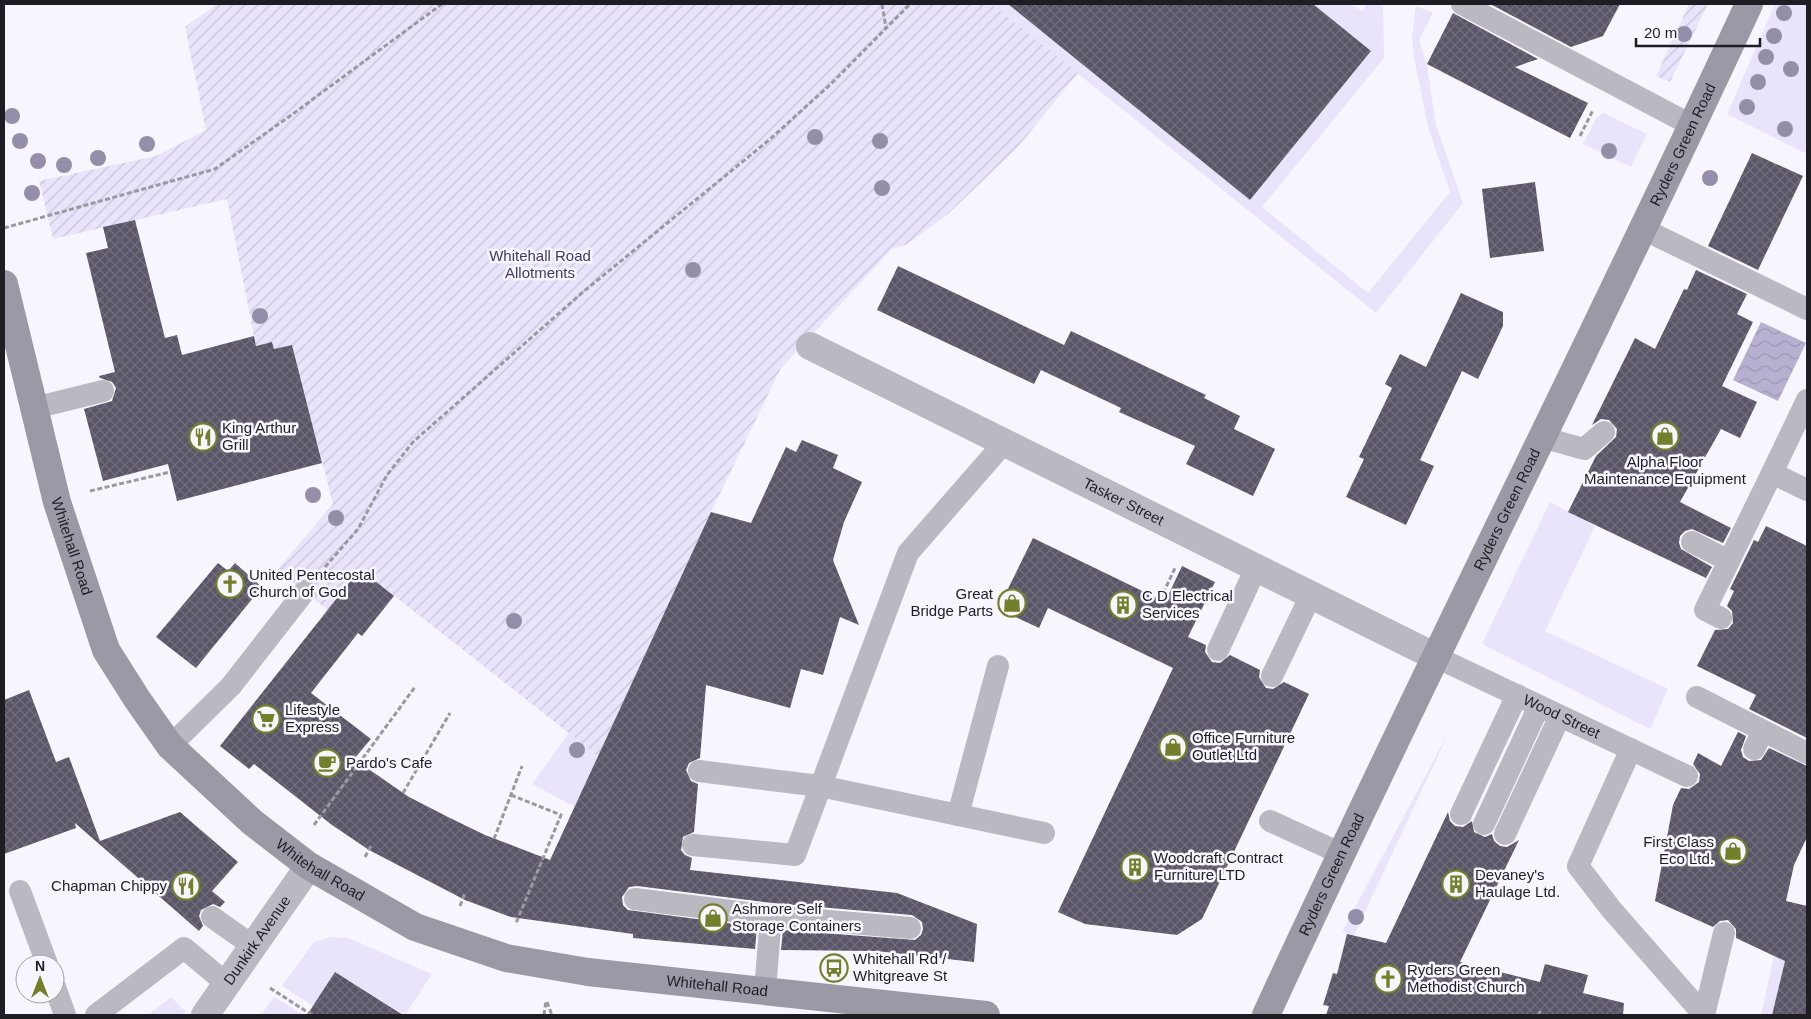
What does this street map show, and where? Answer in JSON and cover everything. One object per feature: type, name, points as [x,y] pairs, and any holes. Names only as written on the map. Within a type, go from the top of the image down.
[{"type":"main road","name":"Ryders Green Road","points":[[1266,1015],[1540,437],[1693,126],[1749,4]]},
{"type":"main road","name":"Whitehall Road","points":[[4,284],[57,502],[83,586],[106,650],[137,700],[170,746],[252,822],[309,866],[415,927],[506,958],[588,972],[765,990],[909,1010],[986,1015]]},
{"type":"street","name":"Tasker Street","points":[[810,346],[1436,657]]},
{"type":"street","name":"Dunkirk Avenue","points":[[205,1015],[309,866]]},
{"type":"lane","points":[[1462,4],[1693,126]]},
{"type":"lane","points":[[1643,229],[1807,308]]},
{"type":"lane","points":[[34,408],[103,391]]},
{"type":"lane","points":[[1721,618],[1705,610],[1807,400]]},
{"type":"lane","points":[[1540,437],[1584,449],[1604,432]]},
{"type":"lane","points":[[693,845],[795,855],[908,553],[1004,443]]},
{"type":"lane","points":[[1772,473],[1807,490]]},
{"type":"lane","points":[[1692,542],[1729,561]]},
{"type":"lane","points":[[1218,650],[1256,568]]},
{"type":"lane","points":[[170,746],[231,686],[305,590]]},
{"type":"lane","points":[[1272,676],[1311,595]]},
{"type":"lane","name":"Wood Street","points":[[1436,657],[1687,776]]},
{"type":"lane","points":[[958,815],[998,666]]},
{"type":"lane","points":[[1462,814],[1516,695]]},
{"type":"lane","points":[[1696,697],[1758,740],[1807,753]]},
{"type":"lane","points":[[1484,824],[1539,706]]},
{"type":"lane","points":[[1505,834],[1560,716]]},
{"type":"lane","points":[[1631,749],[1578,866],[1611,909],[1704,1015]]},
{"type":"lane","points":[[699,771],[820,786],[1044,832]]},
{"type":"lane","points":[[1270,821],[1342,854]]},
{"type":"lane","points":[[20,891],[43,954]]},
{"type":"lane","points":[[635,899],[770,916],[910,928]]},
{"type":"lane","points":[[765,990],[770,916]]},
{"type":"lane","points":[[212,917],[253,946]]},
{"type":"lane","points":[[1704,1015],[1724,932]]},
{"type":"lane","points":[[96,1015],[184,948],[227,984]]},
{"type":"path","points":[[4,228],[214,169],[290,116],[442,4]]},
{"type":"path","points":[[882,4],[886,29]]},
{"type":"path","points":[[305,590],[358,529],[386,475],[413,442],[583,292],[769,140],[832,83],[910,4]]},
{"type":"path","points":[[82,493],[170,472]]},
{"type":"path","points":[[1160,600],[1179,558]]},
{"type":"path","points":[[309,831],[415,687]]},
{"type":"path","points":[[403,793],[450,713]]},
{"type":"path","points":[[494,839],[522,766]]},
{"type":"path","points":[[511,795],[562,815],[514,928]]},
{"type":"path","points":[[458,911],[465,892]]},
{"type":"path","points":[[270,988],[312,1015]]},
{"type":"path","points":[[544,1015],[546,999],[552,1015]]},
{"type":"green space","name":"Whitehall Road Allotments","points":[[217,4],[991,4],[1078,73],[1018,147],[947,215],[906,245],[892,249],[781,368],[711,512],[598,756],[360,569],[328,610],[277,570],[333,504],[292,345],[274,349],[272,342],[256,346],[227,199],[53,239],[39,181],[156,156],[206,130],[185,27]]},
{"type":"green space","points":[[991,4],[1008,4],[1250,200],[1371,52],[1313,4],[1350,4],[1362,11],[1367,4],[1383,4],[1384,58],[1262,207],[1368,293],[1450,192],[1428,127],[1414,57],[1412,36],[1416,6],[1433,13],[1419,40],[1427,65],[1436,125],[1463,203],[1376,313]]},
{"type":"green space","points":[[1689,4],[1708,4],[1670,82],[1656,76]]},
{"type":"green space","points":[[1775,4],[1807,4],[1807,154],[1727,114]]},
{"type":"green space","points":[[1604,113],[1647,134],[1631,167],[1583,144],[1597,117]]},
{"type":"green space","points":[[1550,502],[1595,526],[1545,631],[1668,689],[1650,729],[1482,644]]},
{"type":"green space","points":[[1451,728],[1354,935],[1342,932]]},
{"type":"green space","points":[[569,733],[598,756],[575,807],[532,784]]},
{"type":"green space","points":[[1786,901],[1798,904],[1772,1015],[1761,1015]]},
{"type":"green space","points":[[331,937],[348,938],[432,974],[405,1015],[335,972],[313,1006],[282,986],[314,942]]},
{"type":"green space","points":[[171,997],[186,1012],[181,1015],[148,1015]]},
{"type":"green space","points":[[274,997],[304,1015],[261,1015]]},
{"type":"water","points":[[1761,322],[1806,343],[1778,401],[1733,380]]},
{"type":"building","points":[[1008,4],[1313,4],[1371,51],[1250,200]]},
{"type":"building","points":[[1490,4],[1620,4],[1603,36],[1571,47]]},
{"type":"building","points":[[1453,13],[1538,59],[1515,67],[1588,103],[1570,138],[1427,64]]},
{"type":"building","points":[[1752,153],[1803,176],[1758,270],[1708,246]]},
{"type":"building","points":[[1535,182],[1544,251],[1490,258],[1482,189]]},
{"type":"building","name":"King Arthur Grill","points":[[135,220],[165,338],[177,335],[182,355],[254,336],[256,346],[272,342],[274,349],[292,345],[322,463],[177,501],[168,464],[103,481],[84,409],[112,401],[116,388],[112,382],[99,376],[115,372],[86,253],[108,248],[103,227]]},
{"type":"building","points":[[898,266],[1064,345],[1071,331],[1206,395],[1204,398],[1240,416],[1234,429],[1275,449],[1253,496],[1186,464],[1195,446],[1119,412],[1121,408],[1041,370],[1034,384],[877,310]]},
{"type":"building","points":[[1696,270],[1747,294],[1737,314],[1753,322],[1722,386],[1757,402],[1740,438],[1721,429],[1680,502],[1731,528],[1723,543],[1692,529],[1685,531],[1680,536],[1679,543],[1681,549],[1712,567],[1706,578],[1568,512],[1596,456],[1616,437],[1617,429],[1609,420],[1601,419],[1592,425],[1635,338],[1655,349],[1684,289],[1687,290]]},
{"type":"building","points":[[1461,293],[1503,312],[1503,326],[1478,379],[1462,371],[1420,460],[1434,466],[1406,525],[1346,497],[1364,459],[1359,457],[1392,388],[1385,384],[1400,354],[1426,367]]},
{"type":"building","points":[[802,440],[838,455],[833,468],[862,482],[844,522],[833,560],[859,625],[840,617],[823,675],[801,669],[790,708],[706,685],[700,758],[689,763],[686,770],[691,781],[698,784],[694,832],[683,837],[681,850],[685,855],[692,858],[690,870],[897,893],[977,924],[974,962],[877,951],[781,950],[783,930],[915,940],[921,935],[923,929],[922,922],[912,915],[772,903],[637,886],[629,887],[622,897],[623,905],[628,910],[757,927],[755,949],[633,938],[633,934],[511,917],[465,900],[369,850],[332,825],[254,764],[249,769],[220,746],[360,569],[394,596],[362,636],[358,633],[311,693],[371,739],[354,759],[409,797],[485,835],[550,860],[711,512],[751,523],[786,447],[796,452]]},
{"type":"building","points":[[1766,526],[1807,546],[1807,738],[1749,709],[1756,695],[1697,666],[1715,630],[1728,629],[1733,623],[1732,611],[1727,606],[1734,591],[1730,589],[1754,540],[1758,542]]},
{"type":"building","points":[[1033,538],[1165,602],[1182,566],[1215,582],[1188,637],[1206,645],[1205,652],[1212,662],[1220,663],[1230,655],[1260,670],[1259,677],[1266,688],[1273,689],[1284,682],[1309,694],[1202,919],[1177,935],[1085,924],[1058,912],[1173,668],[1048,608],[1039,628],[998,609]]},
{"type":"building","name":"United Pentecostal Church of God","points":[[218,563],[228,571],[235,563],[262,587],[196,668],[156,637]]},
{"type":"building","points":[[29,690],[56,762],[69,757],[100,841],[180,812],[238,862],[212,891],[225,902],[220,907],[213,904],[201,910],[199,916],[203,926],[199,931],[75,823],[76,828],[4,854],[4,700]]},
{"type":"building","name":"First Class Eco Ltd.","points":[[1738,732],[1746,736],[1741,750],[1743,757],[1749,761],[1761,760],[1769,748],[1807,766],[1807,837],[1794,865],[1786,901],[1807,906],[1807,1015],[1772,1015],[1785,961],[1736,938],[1736,929],[1728,920],[1720,921],[1713,927],[1655,901],[1673,805],[1681,788],[1689,789],[1699,782],[1700,774],[1693,764],[1698,753],[1721,766]]},
{"type":"building","points":[[1448,812],[1450,821],[1455,826],[1463,827],[1472,821],[1474,832],[1485,837],[1492,834],[1494,841],[1500,846],[1507,847],[1519,840],[1460,962],[1540,982],[1545,964],[1588,975],[1583,993],[1624,1003],[1623,1015],[1326,1015],[1329,1006],[1323,1005],[1333,973],[1337,974],[1347,934],[1386,943]]},
{"type":"building","points":[[335,972],[403,1015],[307,1015]]},
{"type":"place","name":"Alpha Floor Maintenance Equipment","points":[[1665,436]]},
{"type":"place","name":"King Arthur Grill","points":[[203,437]]},
{"type":"place","name":"United Pentecostal Church of God","points":[[230,584]]},
{"type":"place","name":"Great Bridge Parts","points":[[1012,603]]},
{"type":"place","name":"C D Electrical Services","points":[[1123,605]]},
{"type":"place","name":"Lifestyle Express","points":[[266,719]]},
{"type":"place","name":"Office Furniture Outlet Ltd","points":[[1173,747]]},
{"type":"place","name":"Pardo's Cafe","points":[[327,763]]},
{"type":"place","name":"First Class Eco Ltd.","points":[[1733,851]]},
{"type":"place","name":"Woodcraft Contract Furniture LTD","points":[[1135,867]]},
{"type":"place","name":"Devaney's Haulage Ltd.","points":[[1456,884]]},
{"type":"place","name":"Chapman Chippy","points":[[186,886]]},
{"type":"place","name":"Ashmore Self Storage Containers","points":[[713,918]]},
{"type":"place","name":"Whitehall Rd / Whitgreave St","points":[[834,968]]},
{"type":"place","name":"Ryders Green Methodist Church","points":[[1388,979]]}]
